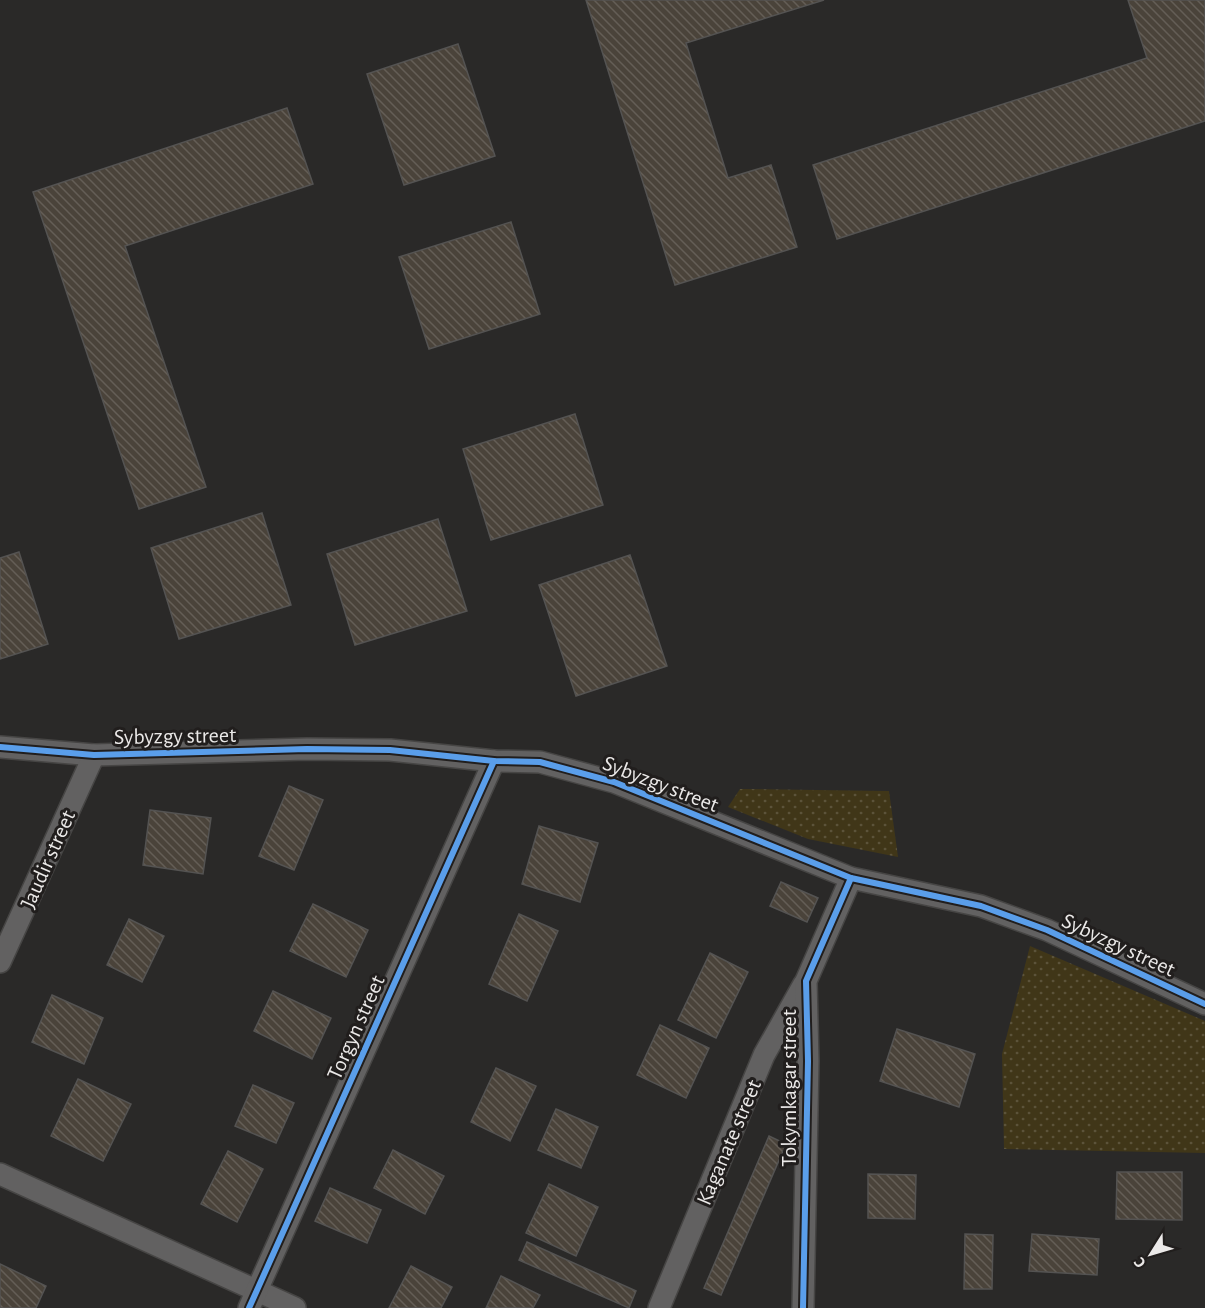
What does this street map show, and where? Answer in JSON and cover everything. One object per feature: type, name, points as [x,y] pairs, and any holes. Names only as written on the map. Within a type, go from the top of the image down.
[{"type":"street","name":"Sybyzgy street","points":[[0,747],[94,755],[307,749],[390,750],[494,761],[540,762],[614,782],[851,878],[992,910],[1047,930],[1205,1004]]},
{"type":"street","name":"Jaudir street","points":[[0,962],[94,755]]},
{"type":"street","name":"Torgyn street","points":[[253,1299],[494,761]]},
{"type":"street","name":"Tokymkagar street","points":[[803,1308],[808,1061],[806,981],[851,878]]},
{"type":"street","name":"Kaganate street","points":[[659,1308],[764,1055],[806,981]]},
{"type":"street","points":[[0,1174],[253,1299],[295,1308]]},
{"type":"shaded area","points":[[740,789],[889,791],[898,857],[808,839],[728,807]]},
{"type":"shaded area","points":[[1030,946],[1205,1021],[1205,1153],[1004,1149],[1002,1054]]},
{"type":"building","points":[[586,0],[824,0],[686,43],[728,178],[771,165],[797,247],[675,285]]},
{"type":"building","points":[[1128,0],[1205,0],[1205,121],[837,239],[813,165],[1147,58]]},
{"type":"building","points":[[458,44],[495,156],[404,185],[367,74]]},
{"type":"building","points":[[287,108],[313,184],[125,246],[206,487],[139,509],[33,192]]},
{"type":"building","points":[[511,222],[540,314],[429,349],[399,257]]},
{"type":"building","points":[[575,414],[603,505],[491,540],[463,449]]},
{"type":"building","points":[[262,513],[291,605],[179,639],[151,548]]},
{"type":"building","points":[[438,519],[467,611],[355,645],[327,554]]},
{"type":"building","points":[[19,552],[48,644],[0,659],[0,558]]},
{"type":"building","points":[[630,555],[667,666],[576,696],[539,585]]},
{"type":"building","points":[[289,786],[323,800],[294,870],[259,856]]},
{"type":"building","points":[[150,810],[211,818],[203,874],[143,865]]},
{"type":"building","points":[[539,826],[598,843],[580,902],[522,884]]},
{"type":"building","points":[[781,882],[818,898],[807,922],[770,906]]},
{"type":"building","points":[[313,904],[368,930],[346,977],[290,951]]},
{"type":"building","points":[[519,914],[558,931],[527,1001],[489,984]]},
{"type":"building","points":[[129,919],[164,936],[142,982],[107,965]]},
{"type":"building","points":[[710,953],[748,972],[716,1038],[678,1020]]},
{"type":"building","points":[[273,991],[331,1018],[312,1059],[254,1031]]},
{"type":"building","points":[[52,995],[103,1018],[84,1064],[32,1042]]},
{"type":"building","points":[[660,1025],[709,1048],[686,1098],[637,1075]]},
{"type":"building","points":[[897,1029],[975,1054],[959,1107],[880,1081]]},
{"type":"building","points":[[496,1068],[536,1086],[510,1141],[471,1122]]},
{"type":"building","points":[[78,1079],[131,1104],[103,1161],[51,1136]]},
{"type":"building","points":[[253,1085],[294,1103],[276,1143],[235,1126]]},
{"type":"building","points":[[556,1109],[598,1127],[581,1168],[538,1150]]},
{"type":"building","points":[[769,1136],[786,1144],[721,1295],[704,1288]]},
{"type":"building","points":[[393,1150],[444,1176],[425,1214],[374,1188]]},
{"type":"building","points":[[228,1151],[263,1169],[237,1222],[201,1204]]},
{"type":"building","points":[[1117,1172],[1182,1172],[1182,1220],[1116,1219]]},
{"type":"building","points":[[868,1174],[916,1175],[915,1219],[868,1218]]},
{"type":"building","points":[[549,1184],[598,1207],[576,1256],[526,1233]]},
{"type":"building","points":[[330,1188],[381,1210],[367,1243],[315,1221]]},
{"type":"building","points":[[965,1234],[993,1235],[992,1289],[964,1289]]},
{"type":"building","points":[[1032,1234],[1099,1239],[1097,1275],[1029,1271]]},
{"type":"building","points":[[527,1242],[636,1291],[629,1308],[519,1260]]},
{"type":"building","points":[[0,1264],[46,1286],[36,1308],[0,1308]]},
{"type":"building","points":[[411,1266],[452,1287],[441,1308],[389,1308]]},
{"type":"building","points":[[501,1276],[540,1295],[533,1308],[486,1308]]},
{"type":"cycle path","points":[[0,747],[94,755],[307,749],[390,750],[494,761],[540,762],[614,782],[851,878],[981,906],[1047,930],[1205,1004]]},
{"type":"cycle path","points":[[249,1308],[494,761]]},
{"type":"cycle path","points":[[803,1308],[808,1061],[806,981],[851,878]]}]
